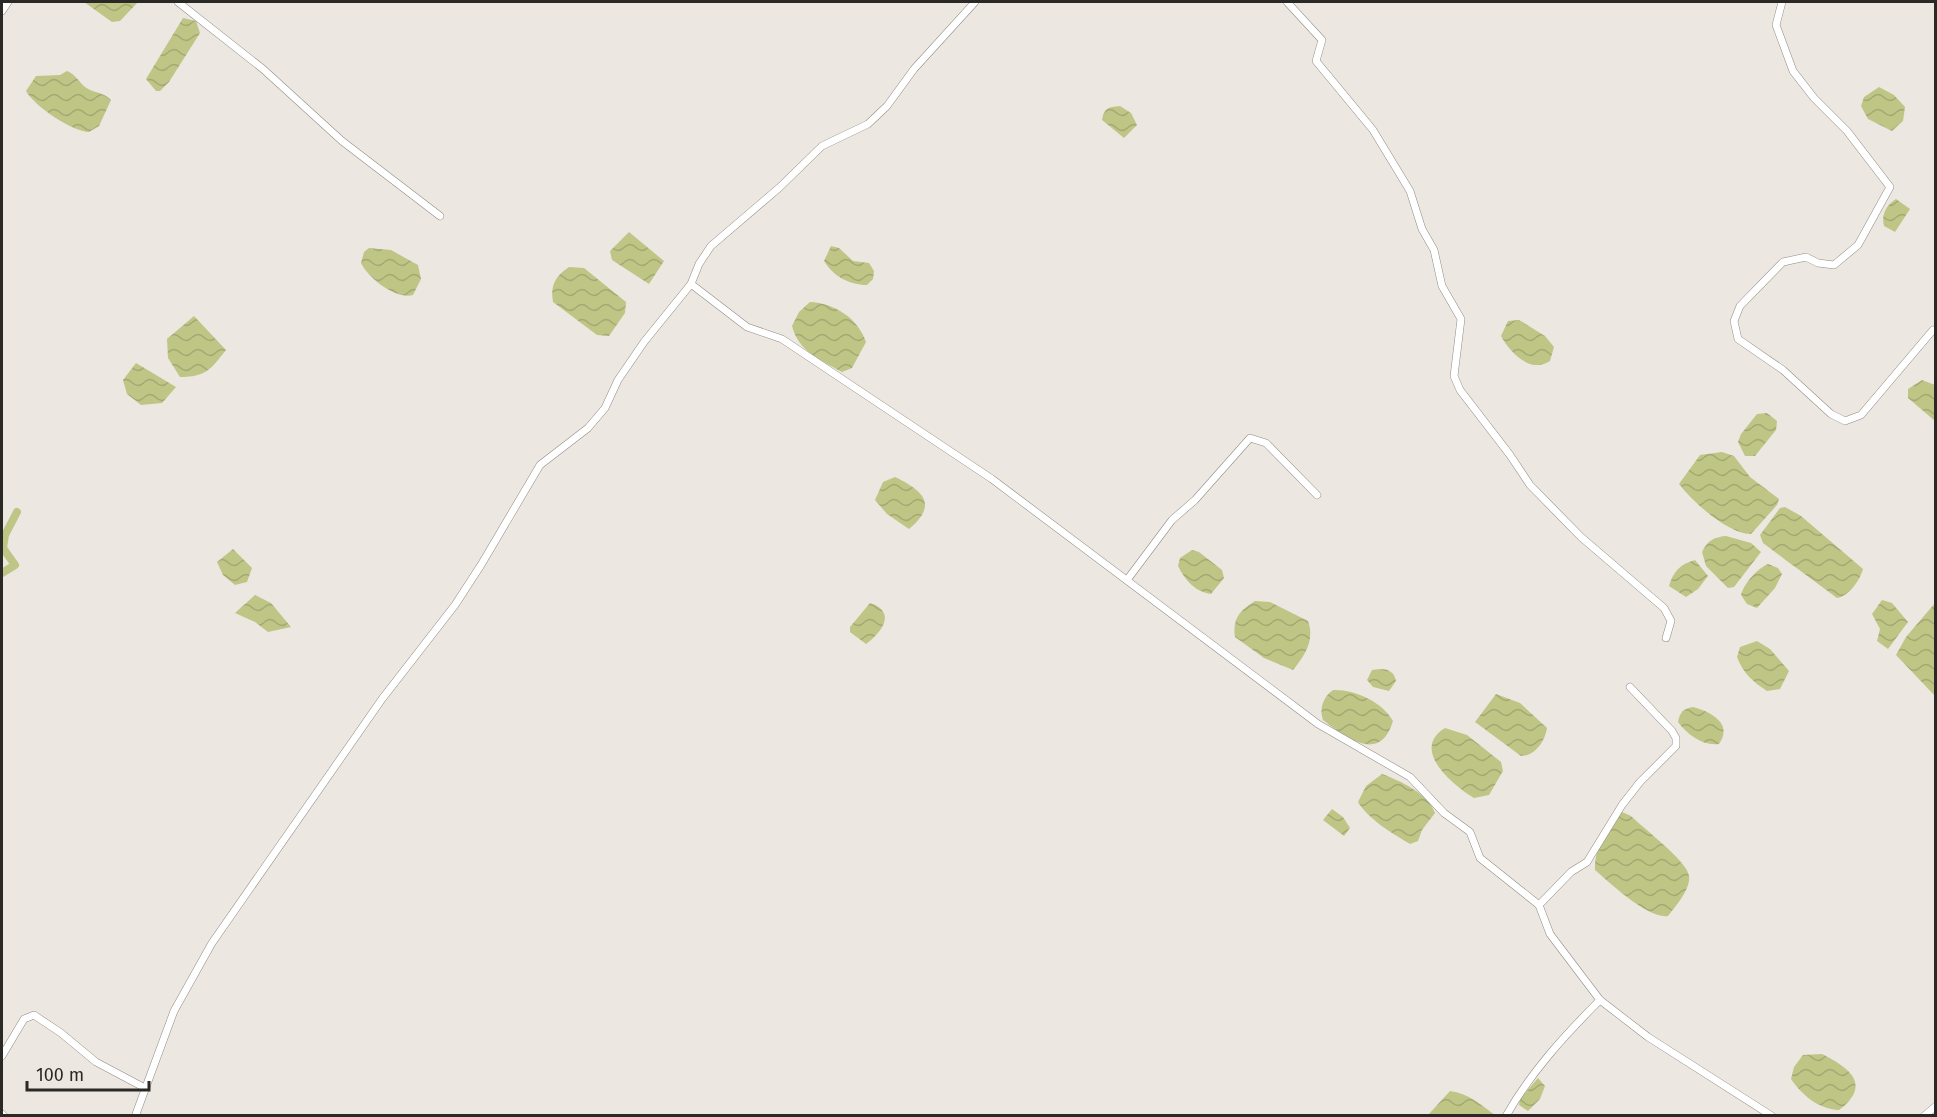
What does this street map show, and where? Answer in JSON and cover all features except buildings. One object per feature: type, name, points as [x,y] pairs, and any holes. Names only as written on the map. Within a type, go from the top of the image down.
[{"type":"street","points":[[2,11],[8,2]]},
{"type":"street","points":[[178,2],[263,69],[342,141],[440,216]]},
{"type":"street","points":[[138,1116],[135,1114],[174,1011],[212,943],[382,699],[482,565],[540,465],[588,428],[599,415],[618,380],[644,342],[691,284],[699,264],[711,246],[786,182],[822,146],[868,124],[887,106],[914,69],[975,2]]},
{"type":"street","points":[[1287,2],[1322,40],[1317,61],[1373,130],[1410,191],[1422,229],[1434,250],[1442,286],[1461,319],[1454,376],[1460,390],[1530,485],[1581,537],[1664,608],[1671,621],[1666,638]]},
{"type":"street","points":[[1782,2],[1776,25],[1793,71],[1814,98],[1847,131],[1890,187],[1858,245],[1834,265],[1818,263],[1806,257],[1783,262],[1758,285],[1740,306],[1734,321],[1738,339],[1783,370],[1832,414],[1845,421],[1861,415],[1933,330]]},
{"type":"street","points":[[691,284],[747,327],[782,339],[952,452],[1318,724],[1410,777],[1444,813],[1470,832],[1480,858],[1539,905],[1550,934],[1600,1000],[1647,1037],[1772,1116]]},
{"type":"street","points":[[1127,580],[1172,520],[1195,500],[1250,438],[1266,443],[1317,495]]},
{"type":"street","points":[[1539,905],[1570,872],[1587,862],[1640,782],[1676,746],[1676,738],[1672,731],[1630,687]]},
{"type":"street","points":[[1506,1116],[1520,1092],[1561,1040],[1600,1000]]},
{"type":"street","points":[[2,1056],[24,1019],[34,1015],[61,1033],[96,1062],[145,1088]]},
{"type":"street","points":[[1924,1116],[1935,1106]]},
{"type":"water","points":[[84,2],[138,2],[120,21],[112,22]]},
{"type":"water","points":[[183,18],[196,21],[200,33],[169,82],[160,91],[156,91],[146,79]]},
{"type":"water","points":[[67,71],[85,87],[111,100],[99,126],[89,132],[74,128],[54,117],[37,104],[26,91],[36,76],[60,75]]},
{"type":"water","points":[[1879,87],[1894,95],[1905,107],[1903,121],[1892,131],[1868,119],[1861,106],[1864,97]]},
{"type":"water","points":[[1120,106],[1131,113],[1137,125],[1124,138],[1102,120],[1107,109]]},
{"type":"water","points":[[1896,199],[1910,209],[1895,232],[1884,226],[1883,218],[1887,207]]},
{"type":"water","points":[[629,232],[664,261],[649,284],[612,260],[610,251]]},
{"type":"water","points":[[831,246],[839,248],[853,261],[869,263],[874,271],[873,279],[867,285],[860,285],[837,275],[824,261]]},
{"type":"water","points":[[369,248],[391,250],[418,265],[421,279],[413,295],[406,296],[391,291],[370,275],[361,263],[364,252]]},
{"type":"water","points":[[569,267],[584,268],[626,302],[625,313],[609,336],[597,335],[553,302],[552,291],[555,282],[560,274]]},
{"type":"water","points":[[810,302],[828,305],[844,313],[862,333],[866,342],[852,368],[842,372],[818,359],[805,349],[795,335],[792,326],[799,312]]},
{"type":"water","points":[[194,316],[226,350],[207,371],[189,377],[180,377],[168,358],[167,339]]},
{"type":"water","points":[[1519,320],[1545,336],[1554,347],[1550,361],[1536,365],[1529,363],[1515,355],[1510,349],[1501,336],[1508,321]]},
{"type":"water","points":[[136,363],[176,387],[162,403],[141,405],[127,394],[123,380]]},
{"type":"water","points":[[1922,380],[1935,385],[1935,421],[1908,398],[1908,389]]},
{"type":"water","points":[[1767,413],[1777,421],[1776,430],[1755,456],[1745,456],[1738,442],[1741,434],[1757,414]]},
{"type":"water","points":[[1722,452],[1734,456],[1750,477],[1779,499],[1777,505],[1751,534],[1742,533],[1722,523],[1702,508],[1679,484],[1700,455]]},
{"type":"water","points":[[895,477],[914,488],[924,499],[923,513],[909,529],[887,514],[875,500],[883,482]]},
{"type":"water","points":[[1785,507],[1801,516],[1863,569],[1857,582],[1846,594],[1837,598],[1763,543],[1760,535],[1780,508]]},
{"type":"water","points":[[1726,536],[1751,543],[1761,552],[1734,587],[1728,588],[1706,566],[1702,552],[1711,540]]},
{"type":"water","points":[[233,549],[252,568],[247,582],[235,585],[223,575],[217,562]]},
{"type":"water","points":[[1192,550],[1199,552],[1222,570],[1224,578],[1211,594],[1200,591],[1191,584],[1178,566],[1180,558]]},
{"type":"water","points":[[1695,560],[1708,576],[1698,589],[1686,597],[1669,586],[1678,569]]},
{"type":"water","points":[[1768,564],[1778,568],[1782,574],[1775,588],[1757,608],[1747,604],[1741,595],[1752,577]]},
{"type":"water","points":[[255,595],[271,603],[291,627],[268,632],[255,622],[235,613]]},
{"type":"water","points":[[1882,600],[1892,603],[1908,622],[1888,649],[1877,641],[1880,629],[1872,614]]},
{"type":"water","points":[[1255,601],[1270,602],[1308,621],[1309,641],[1305,653],[1293,670],[1264,658],[1235,637],[1234,631],[1238,616]]},
{"type":"water","points":[[870,603],[878,607],[885,617],[877,634],[866,644],[850,632],[850,627]]},
{"type":"water","points":[[1935,603],[1935,696],[1896,655],[1906,637]]},
{"type":"water","points":[[1757,641],[1770,649],[1789,671],[1780,689],[1767,691],[1749,677],[1739,663],[1737,657],[1740,647]]},
{"type":"water","points":[[1380,669],[1394,675],[1396,681],[1389,691],[1373,687],[1367,680],[1372,670]]},
{"type":"water","points":[[1333,690],[1359,694],[1388,714],[1393,721],[1380,742],[1371,744],[1352,740],[1323,720],[1321,712],[1323,704]]},
{"type":"water","points":[[1496,694],[1520,703],[1547,728],[1542,743],[1535,751],[1521,756],[1475,722]]},
{"type":"water","points":[[1693,707],[1707,712],[1722,725],[1723,737],[1719,744],[1696,739],[1678,722],[1682,712]]},
{"type":"water","points":[[1445,728],[1467,735],[1501,762],[1503,771],[1489,795],[1474,798],[1455,785],[1438,766],[1433,756],[1432,746],[1435,737]]},
{"type":"water","points":[[1382,774],[1420,794],[1435,813],[1422,830],[1418,841],[1410,844],[1396,836],[1374,820],[1358,802],[1366,786]]},
{"type":"water","points":[[1332,809],[1343,817],[1350,828],[1344,836],[1323,820]]},
{"type":"water","points":[[1622,812],[1631,816],[1664,845],[1687,870],[1688,886],[1668,916],[1650,912],[1640,906],[1595,870],[1602,838]]},
{"type":"water","points":[[1822,1054],[1848,1071],[1856,1085],[1849,1101],[1839,1110],[1817,1104],[1791,1079],[1794,1067],[1803,1055]]},
{"type":"water","points":[[1538,1078],[1545,1086],[1540,1099],[1528,1111],[1519,1105],[1520,1099]]},
{"type":"water","points":[[1450,1091],[1468,1097],[1495,1115],[1428,1115]]},
{"type":"waterway","points":[[2,573],[15,565],[3,548],[5,535],[17,512]]}]
